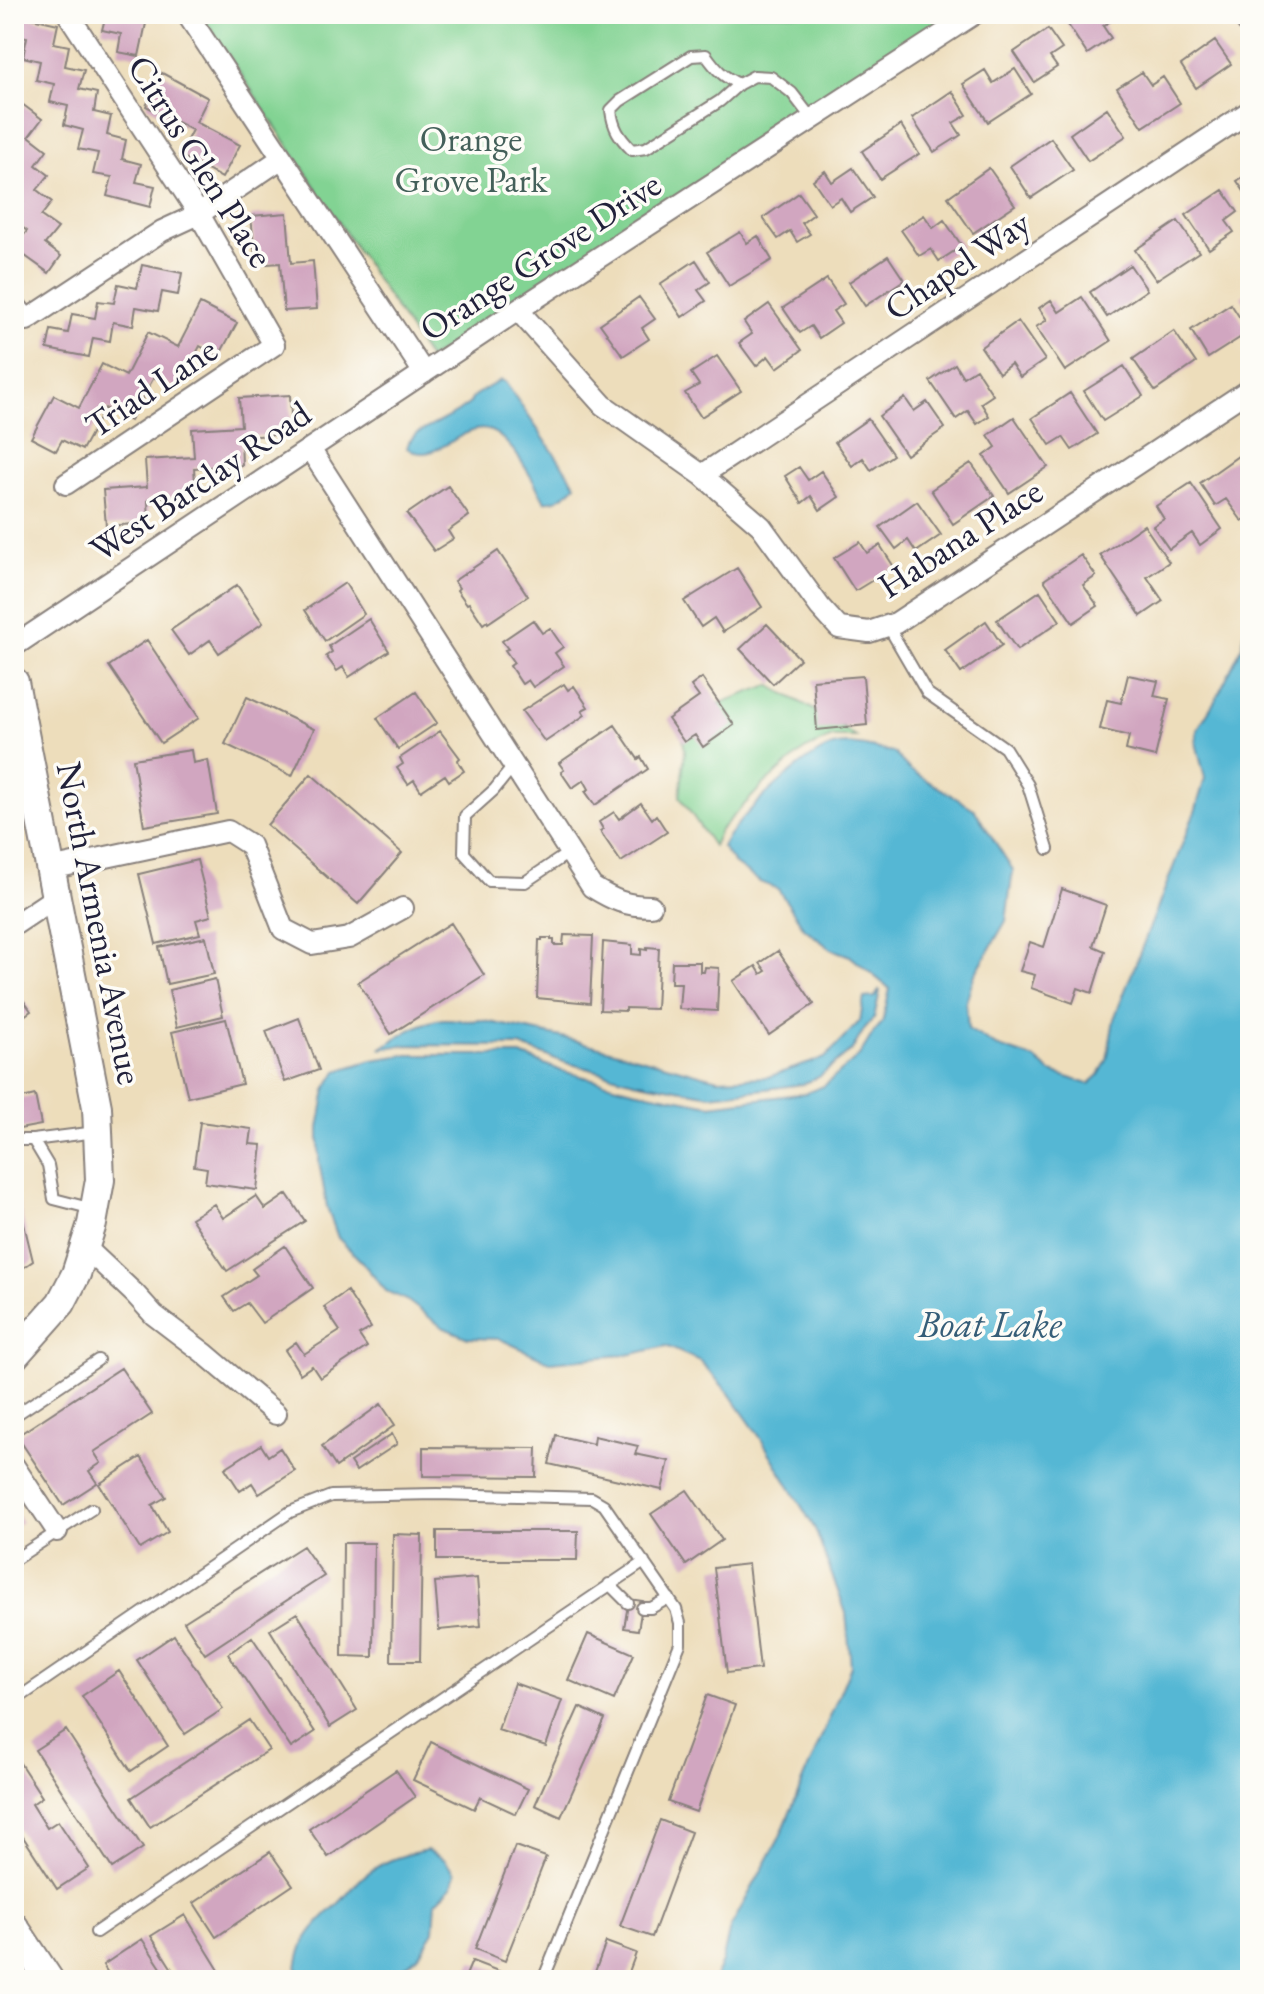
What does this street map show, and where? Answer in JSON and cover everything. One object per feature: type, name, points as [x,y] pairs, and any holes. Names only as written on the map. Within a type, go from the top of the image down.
[{"type":"main road","name":"North Armenia Avenue","points":[[14,682],[97,1107],[100,1180],[76,1274],[61,1303],[14,1356]]},
{"type":"main road","points":[[14,1927],[49,1980]]},
{"type":"street","name":"Citrus Glen Place","points":[[68,14],[199,214],[274,345]]},
{"type":"street","name":"Orange Grove Drive","points":[[187,14],[424,373],[974,14]]},
{"type":"street","name":"Chapel Way","points":[[702,475],[1250,111]]},
{"type":"street","points":[[14,304],[27,320],[162,231],[199,214],[282,158]]},
{"type":"street","name":"Habana Place","points":[[518,310],[603,405],[702,475],[761,526],[839,628],[869,632],[896,623],[1250,389]]},
{"type":"street","name":"Triad Lane","points":[[66,484],[274,345]]},
{"type":"street","name":"West Barclay Road","points":[[14,646],[424,373]]},
{"type":"street","points":[[310,449],[592,887],[614,901],[651,906]]},
{"type":"street","points":[[50,869],[228,831],[250,845],[283,929],[312,944],[349,938],[403,908]]},
{"type":"street","points":[[14,925],[56,897]]},
{"type":"street","points":[[85,1247],[154,1315],[276,1414]]},
{"type":"street","points":[[14,1466],[57,1531]]},
{"type":"lane","points":[[739,84],[725,78],[706,55],[691,56],[620,101],[611,110],[612,124],[632,150],[646,148],[754,76],[771,77],[792,93],[812,119]]},
{"type":"lane","points":[[888,626],[927,693],[1005,748],[1028,785],[1048,849]]},
{"type":"lane","points":[[514,765],[494,790],[465,816],[464,853],[489,881],[525,882],[570,852]]},
{"type":"lane","points":[[14,1140],[98,1132]]},
{"type":"lane","points":[[33,1140],[48,1165],[54,1199],[95,1209]]},
{"type":"lane","points":[[14,1416],[98,1360]]},
{"type":"lane","points":[[14,1701],[290,1512],[331,1496],[437,1494],[592,1498],[604,1505],[676,1609],[680,1644],[543,1980]]},
{"type":"lane","points":[[14,1560],[92,1509]]},
{"type":"lane","points":[[96,1932],[644,1562]]},
{"type":"lane","points":[[609,1584],[628,1603]]},
{"type":"lane","points":[[642,1608],[651,1608],[669,1598]]},
{"type":"green space","name":"Orange Grove Park","points":[[201,14],[955,14],[429,359]]},
{"type":"green space","points":[[769,685],[856,737],[832,737],[804,750],[763,785],[720,830],[713,846],[680,797],[685,751],[683,739],[715,705]]},
{"type":"water","points":[[501,380],[576,485],[558,499],[545,501],[512,449],[498,435],[486,430],[464,434],[430,452],[419,453],[407,448],[416,434],[456,413],[473,397]]},
{"type":"water","name":"Boat Lake","points":[[1250,621],[1250,1253],[1246,1260],[1250,1348],[1250,1980],[714,1980],[730,1928],[779,1839],[851,1666],[846,1613],[815,1529],[760,1437],[728,1392],[700,1361],[666,1346],[633,1354],[550,1362],[500,1339],[468,1338],[442,1327],[408,1301],[386,1291],[338,1238],[327,1207],[319,1161],[319,1128],[326,1089],[337,1071],[372,1060],[404,1055],[521,1055],[562,1071],[633,1090],[710,1105],[806,1093],[824,1086],[859,1056],[882,1023],[890,989],[850,956],[831,949],[804,928],[778,889],[760,882],[734,863],[722,847],[756,804],[791,772],[824,749],[844,744],[893,752],[910,770],[974,809],[1013,870],[1006,921],[974,976],[966,1002],[968,1029],[996,1046],[1035,1059],[1051,1072],[1089,1084],[1099,1075],[1107,1060],[1114,1019],[1196,809],[1205,778],[1196,743],[1197,730],[1242,647]]},
{"type":"water","points":[[879,990],[874,1018],[852,1050],[819,1077],[803,1084],[766,1089],[710,1095],[634,1081],[520,1046],[403,1045],[380,1049],[425,1023],[448,1019],[480,1020],[566,1038],[718,1079],[768,1077],[825,1058],[860,1021],[864,998],[875,997]]},
{"type":"water","points":[[427,1850],[444,1859],[455,1873],[452,1886],[436,1902],[434,1931],[419,1955],[388,1980],[297,1980],[299,1956],[307,1937],[359,1881],[390,1860]]},
{"type":"building","points":[[14,14],[58,24],[54,43],[69,46],[65,66],[84,70],[79,89],[97,93],[94,112],[111,116],[107,135],[126,140],[122,159],[141,164],[136,182],[155,186],[150,207],[107,196],[112,177],[93,174],[98,153],[78,149],[83,130],[64,125],[68,106],[50,102],[54,84],[36,80],[40,61],[23,57],[27,37],[14,35]]},
{"type":"building","points":[[106,14],[148,14],[139,56],[118,52],[121,34],[102,30]]},
{"type":"building","points":[[1068,14],[1112,14],[1115,18],[1103,26],[1111,38],[1087,54],[1063,17]]},
{"type":"building","points":[[1228,14],[1250,14],[1250,38],[1246,40]]},
{"type":"building","points":[[1048,29],[1062,49],[1050,57],[1057,67],[1034,82],[1014,52]]},
{"type":"building","points":[[1215,41],[1231,64],[1196,88],[1181,65]]},
{"type":"building","points":[[1015,69],[1031,94],[988,122],[963,84],[985,70],[993,83]]},
{"type":"building","points":[[1142,72],[1151,85],[1163,77],[1180,103],[1143,127],[1117,88]]},
{"type":"building","points":[[162,73],[208,98],[196,122],[240,145],[222,178],[179,155],[192,130],[146,106]]},
{"type":"building","points":[[952,91],[967,115],[953,123],[961,135],[934,152],[912,118]]},
{"type":"building","points":[[14,98],[42,119],[29,136],[47,150],[36,165],[49,175],[37,190],[52,202],[41,216],[58,228],[45,244],[61,256],[49,273],[14,248],[27,231],[14,221],[14,214],[23,202],[14,196],[14,183],[19,176],[14,173]]},
{"type":"building","points":[[1107,108],[1126,136],[1088,161],[1070,134]]},
{"type":"building","points":[[901,125],[919,154],[880,179],[862,151]]},
{"type":"building","points":[[1051,138],[1073,170],[1031,198],[1010,166]]},
{"type":"building","points":[[853,168],[873,197],[850,212],[841,198],[830,205],[813,180],[825,171],[832,182]]},
{"type":"building","points":[[989,168],[1015,205],[973,233],[948,197]]},
{"type":"building","points":[[1250,172],[1250,200],[1237,181]]},
{"type":"building","points":[[1223,190],[1238,212],[1226,221],[1234,232],[1209,249],[1186,215]]},
{"type":"building","points":[[799,193],[814,214],[802,223],[810,234],[797,242],[790,231],[778,239],[763,218]]},
{"type":"building","points":[[287,213],[291,263],[313,261],[317,309],[284,311],[280,263],[256,265],[251,216]]},
{"type":"building","points":[[924,215],[933,228],[944,220],[962,246],[939,261],[931,249],[919,256],[901,230]]},
{"type":"building","points":[[1178,221],[1199,252],[1156,280],[1135,250]]},
{"type":"building","points":[[740,232],[747,243],[758,236],[772,260],[729,286],[707,252]]},
{"type":"building","points":[[888,256],[904,280],[865,306],[849,282]]},
{"type":"building","points":[[696,260],[710,282],[698,290],[706,301],[682,317],[660,284]]},
{"type":"building","points":[[142,265],[182,273],[178,295],[162,292],[158,311],[136,307],[133,326],[113,322],[110,341],[93,338],[89,357],[47,349],[51,330],[68,333],[72,314],[95,318],[98,301],[114,303],[118,284],[137,288]]},
{"type":"building","points":[[1130,265],[1147,290],[1107,317],[1090,292]]},
{"type":"building","points":[[827,279],[844,304],[833,311],[841,323],[819,338],[811,326],[800,333],[783,308]]},
{"type":"building","points":[[1250,290],[1250,310],[1241,297]]},
{"type":"building","points":[[639,297],[655,319],[642,328],[649,339],[623,356],[600,324]]},
{"type":"building","points":[[1082,297],[1111,341],[1065,371],[1036,327],[1047,320],[1039,308],[1051,300],[1059,312]]},
{"type":"building","points":[[200,304],[237,323],[219,356],[200,346],[177,389],[154,377],[130,421],[105,408],[82,450],[62,440],[56,451],[31,438],[54,395],[79,408],[102,364],[126,376],[148,332],[178,347]]},
{"type":"building","points":[[769,304],[802,350],[777,368],[768,356],[756,366],[739,343],[752,334],[744,322]]},
{"type":"building","points":[[1231,304],[1249,332],[1208,358],[1191,330]]},
{"type":"building","points":[[1018,321],[1045,360],[1020,377],[1011,364],[999,373],[981,347]]},
{"type":"building","points":[[1174,331],[1196,363],[1155,391],[1133,359]]},
{"type":"building","points":[[717,356],[741,391],[701,417],[685,393],[699,385],[691,373]]},
{"type":"building","points":[[955,364],[963,377],[976,369],[993,395],[981,403],[989,416],[977,424],[968,411],[956,419],[930,381]]},
{"type":"building","points":[[1124,366],[1143,396],[1103,421],[1084,391]]},
{"type":"building","points":[[1070,393],[1097,434],[1072,450],[1063,437],[1050,445],[1032,418]]},
{"type":"building","points":[[290,395],[292,434],[241,437],[242,465],[194,468],[196,497],[148,500],[149,523],[106,526],[103,490],[147,487],[145,460],[194,457],[192,429],[241,426],[239,398]]},
{"type":"building","points":[[905,398],[914,411],[927,402],[945,428],[906,455],[879,416]]},
{"type":"building","points":[[1014,417],[1048,467],[1009,493],[984,456],[996,447],[988,435]]},
{"type":"building","points":[[868,419],[893,455],[871,470],[863,458],[852,466],[835,442]]},
{"type":"building","points":[[1241,454],[1250,466],[1250,516],[1242,521],[1226,499],[1215,506],[1200,483]]},
{"type":"building","points":[[971,463],[994,496],[953,524],[931,490]]},
{"type":"building","points":[[799,467],[808,480],[821,471],[839,497],[820,510],[811,496],[802,503],[785,476]]},
{"type":"building","points":[[1191,483],[1222,529],[1200,545],[1192,533],[1169,549],[1153,526],[1164,519],[1156,506]]},
{"type":"building","points":[[448,486],[469,516],[448,531],[453,539],[434,551],[407,514]]},
{"type":"building","points":[[917,501],[941,535],[916,552],[908,540],[896,549],[880,527]]},
{"type":"building","points":[[1144,525],[1169,562],[1147,577],[1163,601],[1141,616],[1100,555]]},
{"type":"building","points":[[860,542],[867,553],[880,545],[894,567],[855,591],[834,558]]},
{"type":"building","points":[[498,551],[528,596],[483,624],[457,590],[459,588],[454,581]]},
{"type":"building","points":[[1081,555],[1096,576],[1083,585],[1098,606],[1073,623],[1044,580]]},
{"type":"building","points":[[737,568],[762,607],[723,632],[714,618],[701,627],[684,601]]},
{"type":"building","points":[[345,583],[364,614],[325,641],[305,610]]},
{"type":"building","points":[[237,585],[263,623],[219,653],[210,640],[189,655],[171,630]]},
{"type":"building","points":[[1040,591],[1060,621],[1017,650],[997,620]]},
{"type":"building","points":[[369,619],[389,651],[349,677],[343,667],[337,671],[326,656],[332,652],[329,646]]},
{"type":"building","points":[[533,620],[542,633],[550,628],[563,647],[555,653],[564,666],[533,687],[528,680],[522,684],[510,666],[514,663],[502,641]]},
{"type":"building","points":[[986,621],[1002,645],[961,673],[945,650]]},
{"type":"building","points":[[767,624],[800,659],[773,684],[740,649]]},
{"type":"building","points":[[147,640],[199,718],[161,743],[109,666]]},
{"type":"building","points":[[1128,675],[1158,681],[1154,696],[1169,699],[1155,757],[1126,750],[1129,736],[1100,729],[1107,700],[1121,703]]},
{"type":"building","points":[[863,676],[867,725],[817,730],[813,680]]},
{"type":"building","points":[[702,678],[734,725],[703,747],[695,735],[684,742],[668,719],[699,697],[691,686]]},
{"type":"building","points":[[564,684],[568,690],[574,686],[588,707],[582,710],[585,715],[545,742],[522,711]]},
{"type":"building","points":[[416,692],[437,723],[398,749],[377,718]]},
{"type":"building","points":[[247,697],[314,729],[292,776],[225,744]]},
{"type":"building","points":[[615,725],[648,769],[595,805],[585,791],[589,789],[584,780],[572,788],[559,763]]},
{"type":"building","points":[[440,731],[460,758],[458,760],[464,771],[449,781],[445,775],[421,791],[414,780],[408,784],[397,768],[403,764],[400,758]]},
{"type":"building","points":[[191,750],[193,763],[208,760],[217,814],[144,826],[133,759]]},
{"type":"building","points":[[311,774],[402,853],[358,904],[267,825]]},
{"type":"building","points":[[641,803],[652,819],[656,815],[667,832],[621,862],[600,831],[603,829],[599,822],[614,812],[619,819]]},
{"type":"building","points":[[197,860],[211,916],[196,920],[200,934],[156,944],[139,874]]},
{"type":"building","points":[[1062,889],[1106,905],[1093,946],[1105,951],[1092,993],[1078,988],[1073,1003],[1031,988],[1035,975],[1020,971],[1030,942],[1044,947]]},
{"type":"building","points":[[451,923],[484,975],[391,1034],[358,982]]},
{"type":"building","points":[[564,935],[593,936],[590,1003],[537,998],[539,940],[551,938],[554,945],[563,945]]},
{"type":"building","points":[[206,937],[214,974],[167,984],[159,947]]},
{"type":"building","points":[[603,942],[632,945],[632,954],[641,955],[641,949],[659,948],[656,1009],[600,1010]]},
{"type":"building","points":[[778,951],[814,1004],[769,1035],[733,981],[756,966],[761,974],[766,971],[760,963]]},
{"type":"building","points":[[672,962],[700,962],[700,972],[704,972],[705,967],[719,968],[717,1011],[679,1009],[681,983],[671,983]]},
{"type":"building","points":[[215,979],[223,1016],[177,1027],[169,990]]},
{"type":"building","points":[[14,987],[31,1011],[14,1023]]},
{"type":"building","points":[[299,1018],[319,1070],[285,1082],[266,1031]]},
{"type":"building","points":[[226,1019],[242,1084],[188,1097],[172,1032]]},
{"type":"building","points":[[35,1095],[41,1125],[14,1130],[14,1100]]},
{"type":"building","points":[[200,1122],[252,1129],[250,1144],[262,1145],[257,1190],[205,1183],[207,1168],[194,1166]]},
{"type":"building","points":[[14,1183],[33,1261],[14,1274]]},
{"type":"building","points":[[287,1194],[305,1221],[227,1271],[191,1218],[214,1204],[223,1218],[256,1196],[265,1209]]},
{"type":"building","points":[[285,1246],[313,1288],[262,1323],[247,1303],[234,1311],[224,1297],[257,1275],[252,1269]]},
{"type":"building","points":[[347,1291],[371,1328],[359,1335],[367,1347],[320,1378],[312,1366],[300,1374],[285,1350],[296,1342],[304,1354],[340,1331],[324,1307]]},
{"type":"building","points":[[121,1368],[152,1414],[94,1452],[101,1463],[89,1471],[97,1483],[63,1505],[17,1436]]},
{"type":"building","points":[[381,1404],[395,1425],[336,1467],[322,1446]]},
{"type":"building","points":[[392,1434],[397,1444],[356,1471],[350,1462]]},
{"type":"building","points":[[556,1435],[593,1444],[594,1436],[638,1446],[635,1454],[669,1461],[662,1490],[549,1464]]},
{"type":"building","points":[[261,1445],[268,1456],[280,1448],[295,1471],[259,1494],[252,1483],[240,1491],[225,1468]]},
{"type":"building","points":[[423,1447],[537,1448],[536,1477],[423,1476]]},
{"type":"building","points":[[141,1457],[166,1497],[152,1505],[168,1532],[140,1549],[99,1484]]},
{"type":"building","points":[[687,1490],[722,1540],[686,1565],[651,1514]]},
{"type":"building","points":[[14,1510],[22,1522],[14,1527]]},
{"type":"building","points":[[437,1531],[578,1531],[577,1560],[437,1560]]},
{"type":"building","points":[[393,1534],[422,1535],[420,1661],[391,1661]]},
{"type":"building","points":[[343,1543],[374,1543],[373,1657],[342,1656]]},
{"type":"building","points":[[303,1546],[324,1576],[205,1654],[184,1622]]},
{"type":"building","points":[[748,1564],[760,1669],[727,1673],[714,1568]]},
{"type":"building","points":[[477,1578],[481,1626],[439,1630],[435,1582]]},
{"type":"building","points":[[629,1599],[643,1601],[638,1630],[624,1628]]},
{"type":"building","points":[[297,1613],[357,1710],[330,1727],[270,1630]]},
{"type":"building","points":[[588,1634],[634,1654],[614,1700],[568,1680]]},
{"type":"building","points":[[174,1635],[223,1709],[185,1734],[137,1660]]},
{"type":"building","points":[[252,1637],[315,1732],[291,1748],[228,1654]]},
{"type":"building","points":[[119,1671],[168,1746],[131,1771],[82,1696]]},
{"type":"building","points":[[514,1683],[562,1700],[546,1746],[498,1730]]},
{"type":"building","points":[[707,1695],[735,1705],[696,1812],[668,1802]]},
{"type":"building","points":[[579,1707],[605,1719],[561,1817],[535,1805]]},
{"type":"building","points":[[249,1720],[269,1750],[150,1827],[131,1798]]},
{"type":"building","points":[[66,1730],[143,1848],[112,1868],[35,1750]]},
{"type":"building","points":[[431,1742],[528,1789],[516,1814],[480,1797],[474,1809],[413,1780]]},
{"type":"building","points":[[14,1754],[42,1797],[32,1804],[47,1828],[58,1821],[89,1868],[57,1889],[14,1823]]},
{"type":"building","points":[[396,1770],[415,1797],[328,1857],[309,1829]]},
{"type":"building","points":[[660,1820],[691,1832],[652,1937],[620,1926]]},
{"type":"building","points":[[515,1846],[546,1857],[505,1961],[475,1949]]},
{"type":"building","points":[[270,1852],[293,1885],[216,1937],[194,1903]]},
{"type":"building","points":[[185,1915],[225,1980],[179,1980],[151,1936]]},
{"type":"building","points":[[142,1939],[169,1980],[112,1980],[103,1965]]},
{"type":"building","points":[[606,1942],[636,1953],[626,1980],[592,1980]]},
{"type":"building","points":[[472,1961],[501,1972],[498,1980],[464,1980]]}]
